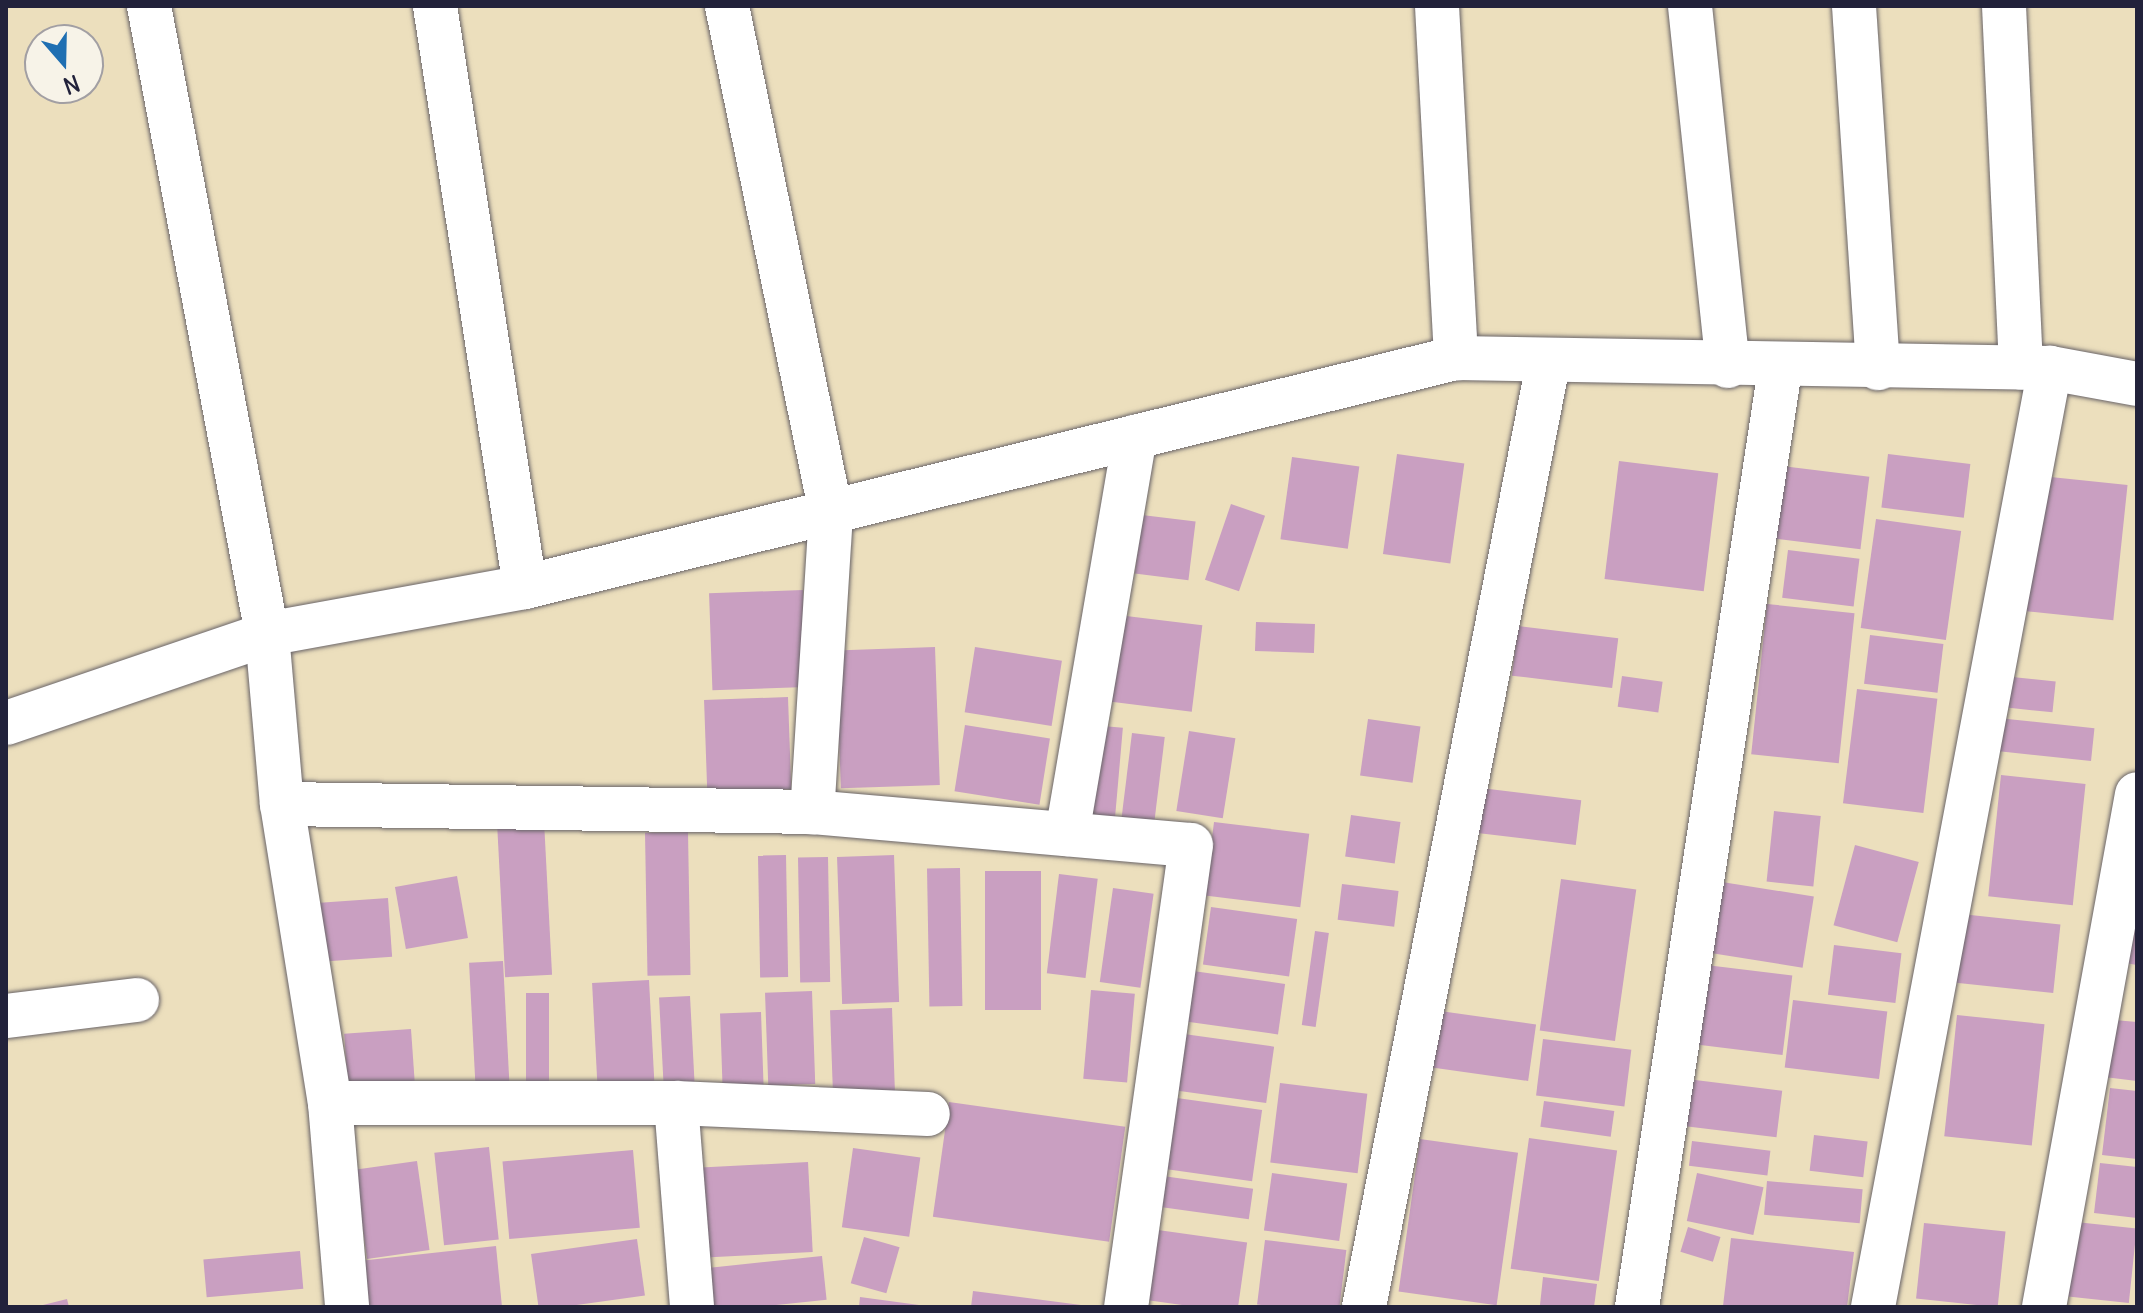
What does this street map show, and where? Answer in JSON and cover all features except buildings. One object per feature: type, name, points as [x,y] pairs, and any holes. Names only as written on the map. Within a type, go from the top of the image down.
[{"type":"street","points":[[149,6],[267,634],[282,804],[330,1103],[347,1307]]},
{"type":"street","points":[[435,6],[525,587]]},
{"type":"street","points":[[727,6],[831,513],[812,812]]},
{"type":"street","points":[[1437,6],[1456,358]]},
{"type":"street","points":[[1690,6],[1728,366]]},
{"type":"street","points":[[1854,6],[1878,368]]},
{"type":"street","points":[[1873,1307],[2035,368],[2004,6]]},
{"type":"street","points":[[6,723],[267,634],[525,587],[1456,358],[1548,364],[1780,369],[2035,368],[2137,384]]},
{"type":"street","points":[[1364,1307],[1548,364]]},
{"type":"street","points":[[1637,1307],[1780,369]]},
{"type":"street","points":[[1067,834],[1135,437]]},
{"type":"street","points":[[2044,1307],[2137,794]]},
{"type":"street","points":[[282,804],[812,812],[1191,845],[1126,1307]]},
{"type":"street","points":[[6,1016],[137,1000]]},
{"type":"street","points":[[330,1103],[676,1103],[928,1114]]},
{"type":"street","points":[[676,1103],[692,1307]]}]
